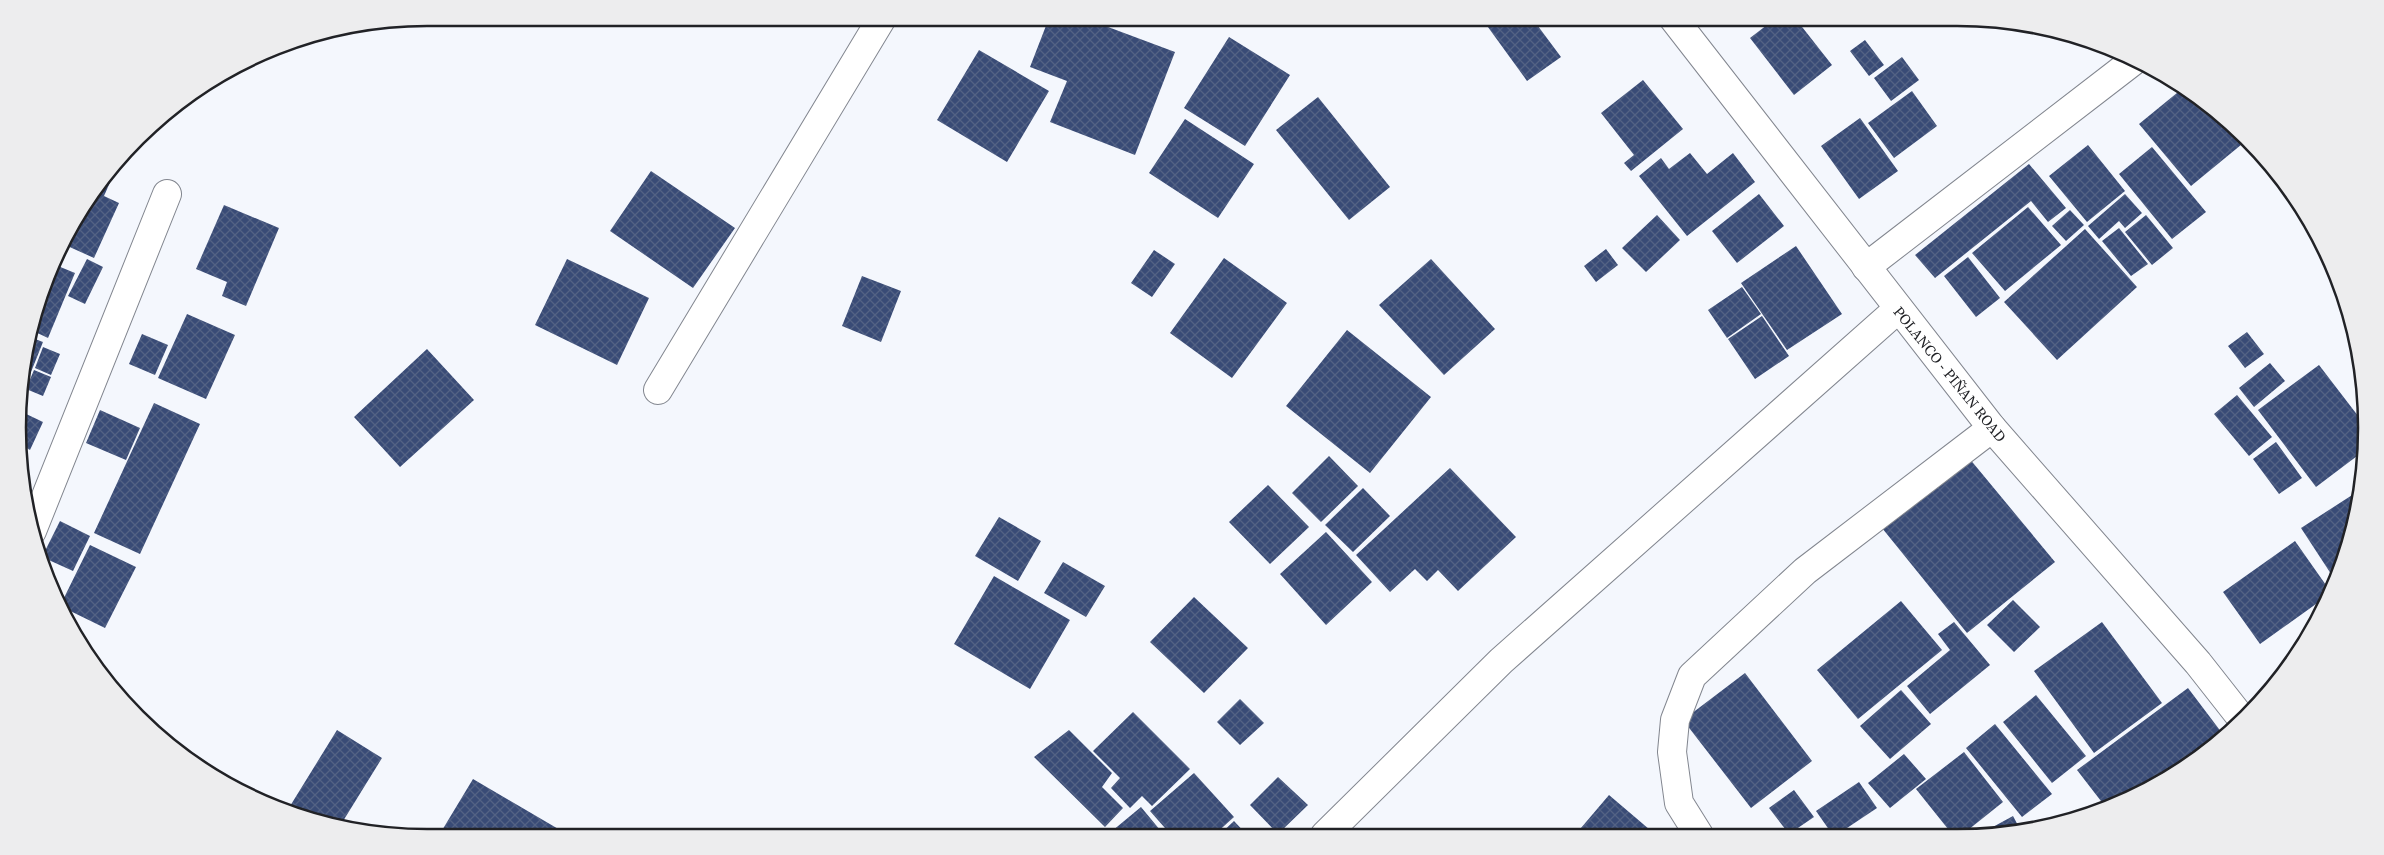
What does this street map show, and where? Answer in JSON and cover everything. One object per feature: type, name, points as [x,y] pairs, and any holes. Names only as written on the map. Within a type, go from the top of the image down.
[{"type":"street","points":[[658,390],[877,26]]},
{"type":"street","name":"POLANCO - PIÑAN ROAD","points":[[1679,26],[1992,428],[2198,663],[2238,713]]},
{"type":"street","points":[[1866,267],[2128,65]]},
{"type":"street","points":[[37,518],[167,194]]},
{"type":"street","points":[[1332,829],[1501,661],[1898,308]]},
{"type":"street","points":[[1695,829],[1680,803],[1672,752],[1674,720],[1692,676],[1805,571],[1992,428]]},
{"type":"building","points":[[1046,26],[1105,26],[1175,52],[1135,155],[1050,122],[1067,81],[1030,67]]},
{"type":"building","points":[[1487,26],[1538,26],[1561,57],[1527,81]]},
{"type":"building","points":[[1766,26],[1801,26],[1832,65],[1794,95],[1750,38]]},
{"type":"building","points":[[1229,37],[1290,75],[1245,146],[1184,108]]},
{"type":"building","points":[[1865,40],[1884,65],[1869,76],[1850,51]]},
{"type":"building","points":[[979,50],[1049,91],[1007,162],[937,120]]},
{"type":"building","points":[[1902,57],[1919,80],[1891,101],[1874,78]]},
{"type":"building","points":[[1643,80],[1683,129],[1631,171],[1624,163],[1634,155],[1601,113]]},
{"type":"building","points":[[1912,91],[1937,126],[1894,158],[1868,123]]},
{"type":"building","points":[[2177,93],[2201,109],[2241,145],[2191,186],[2139,124]]},
{"type":"building","points":[[1318,97],[1390,187],[1349,220],[1276,130]]},
{"type":"building","points":[[1860,118],[1898,171],[1859,199],[1821,146]]},
{"type":"building","points":[[1185,119],[1254,164],[1218,218],[1149,173]]},
{"type":"building","points":[[2088,145],[2125,191],[2087,222],[2049,176]]},
{"type":"building","points":[[2152,147],[2206,212],[2172,239],[2119,174]]},
{"type":"building","points":[[1690,153],[1707,174],[1733,153],[1755,182],[1687,236],[1639,176],[1661,158],[1669,169]]},
{"type":"building","points":[[2029,164],[2066,208],[2048,222],[2031,201],[1935,278],[1915,255]]},
{"type":"building","points":[[651,171],[735,228],[693,288],[610,231]]},
{"type":"building","points":[[110,181],[104,196],[119,203],[94,258],[70,247],[80,227]]},
{"type":"building","points":[[1759,194],[1784,226],[1737,263],[1712,231]]},
{"type":"building","points":[[2125,194],[2142,213],[2125,228],[2119,221],[2099,239],[2088,226]]},
{"type":"building","points":[[224,205],[279,228],[246,306],[222,296],[227,282],[196,269]]},
{"type":"building","points":[[2028,207],[2061,245],[2005,291],[1972,253]]},
{"type":"building","points":[[2070,210],[2084,225],[2066,241],[2052,226]]},
{"type":"building","points":[[1657,215],[1680,240],[1646,272],[1622,248]]},
{"type":"building","points":[[2146,215],[2173,248],[2152,265],[2125,232]]},
{"type":"building","points":[[2119,228],[2148,264],[2131,276],[2102,241]]},
{"type":"building","points":[[2085,229],[2137,287],[2057,360],[2004,302]]},
{"type":"building","points":[[1796,246],[1842,314],[1787,350],[1741,283]]},
{"type":"building","points":[[1606,249],[1618,265],[1596,282],[1584,266]]},
{"type":"building","points":[[1154,250],[1175,264],[1152,297],[1131,283]]},
{"type":"building","points":[[1968,257],[2000,298],[1976,317],[1944,276]]},
{"type":"building","points":[[1224,258],[1287,303],[1232,378],[1170,333]]},
{"type":"building","points":[[87,259],[103,267],[85,304],[68,296]]},
{"type":"building","points":[[567,259],[649,298],[617,365],[535,325]]},
{"type":"building","points":[[1431,259],[1495,329],[1444,375],[1379,305]]},
{"type":"building","points":[[60,267],[75,273],[48,338],[38,333]]},
{"type":"building","points":[[862,276],[901,291],[881,342],[842,326]]},
{"type":"building","points":[[1742,287],[1761,314],[1727,338],[1708,310]]},
{"type":"building","points":[[187,314],[235,335],[206,399],[158,378]]},
{"type":"building","points":[[1762,316],[1789,356],[1755,379],[1728,339]]},
{"type":"building","points":[[1347,330],[1431,397],[1370,473],[1286,406]]},
{"type":"building","points":[[2247,332],[2264,354],[2245,368],[2228,346]]},
{"type":"building","points":[[142,334],[168,345],[155,375],[129,364]]},
{"type":"building","points":[[36,339],[43,342],[30,374]]},
{"type":"building","points":[[43,347],[60,354],[51,375],[35,368]]},
{"type":"building","points":[[427,349],[474,400],[400,467],[354,417]]},
{"type":"building","points":[[2270,363],[2285,381],[2254,407],[2239,388]]},
{"type":"building","points":[[2319,365],[2358,415],[2357,456],[2316,487],[2258,410]]},
{"type":"building","points":[[34,370],[51,377],[43,396],[28,390]]},
{"type":"building","points":[[2237,395],[2272,437],[2249,456],[2214,414]]},
{"type":"building","points":[[154,403],[200,424],[140,554],[94,533]]},
{"type":"building","points":[[100,410],[140,428],[126,460],[86,443]]},
{"type":"building","points":[[27,414],[43,422],[30,450],[27,448]]},
{"type":"building","points":[[2276,442],[2302,478],[2279,494],[2253,459]]},
{"type":"building","points":[[1329,456],[1358,486],[1321,522],[1292,493]]},
{"type":"building","points":[[1969,458],[2055,562],[1967,633],[1882,528]]},
{"type":"building","points":[[1450,468],[1516,537],[1458,591],[1438,570],[1427,581],[1415,569],[1390,592],[1356,555]]},
{"type":"building","points":[[1268,485],[1309,527],[1270,564],[1229,522]]},
{"type":"building","points":[[1363,488],[1390,516],[1353,552],[1325,525]]},
{"type":"building","points":[[2352,495],[2344,531],[2330,572],[2301,528]]},
{"type":"building","points":[[999,517],[1041,541],[1018,581],[975,556]]},
{"type":"building","points":[[60,521],[90,536],[73,571],[50,560],[46,549]]},
{"type":"building","points":[[1326,532],[1372,582],[1326,625],[1280,574]]},
{"type":"building","points":[[2295,541],[2325,584],[2317,604],[2260,644],[2223,592]]},
{"type":"building","points":[[90,545],[136,567],[105,628],[71,612],[64,597]]},
{"type":"building","points":[[1063,562],[1105,586],[1086,617],[1044,593]]},
{"type":"building","points":[[994,576],[1070,620],[1030,689],[954,644]]},
{"type":"building","points":[[1194,597],[1248,648],[1204,693],[1150,642]]},
{"type":"building","points":[[2013,600],[2040,627],[2014,652],[1987,625]]},
{"type":"building","points":[[1901,601],[1942,650],[1858,719],[1817,670]]},
{"type":"building","points":[[1954,622],[1990,665],[1930,714],[1907,686],[1950,650],[1938,634]]},
{"type":"building","points":[[2102,622],[2162,703],[2094,753],[2034,671]]},
{"type":"building","points":[[1745,673],[1812,761],[1751,808],[1683,720]]},
{"type":"building","points":[[2188,688],[2220,730],[2201,746],[2157,775],[2101,801],[2077,770]]},
{"type":"building","points":[[1901,690],[1931,724],[1890,759],[1860,726]]},
{"type":"building","points":[[2036,695],[2086,756],[2052,783],[2003,722]]},
{"type":"building","points":[[1240,699],[1264,723],[1240,745],[1217,722]]},
{"type":"building","points":[[1133,712],[1190,769],[1152,806],[1142,796],[1130,808],[1111,788],[1120,778],[1093,751]]},
{"type":"building","points":[[1995,724],[2052,794],[2022,817],[1966,748]]},
{"type":"building","points":[[337,730],[382,758],[344,820],[291,804]]},
{"type":"building","points":[[1069,730],[1112,773],[1102,787],[1123,808],[1105,827],[1034,757]]},
{"type":"building","points":[[1964,752],[2003,802],[1970,828],[1948,829],[1916,789]]},
{"type":"building","points":[[1904,754],[1926,779],[1890,808],[1868,783]]},
{"type":"building","points":[[1194,773],[1234,817],[1221,829],[1166,829],[1150,811]]},
{"type":"building","points":[[1278,777],[1308,805],[1283,829],[1273,829],[1250,805]]},
{"type":"building","points":[[473,779],[558,829],[443,829]]},
{"type":"building","points":[[1859,782],[1877,808],[1846,829],[1829,829],[1816,811]]},
{"type":"building","points":[[1794,790],[1814,817],[1796,829],[1785,829],[1769,808]]},
{"type":"building","points":[[1609,795],[1649,829],[1580,829]]},
{"type":"building","points":[[1141,807],[1159,829],[1114,829]]},
{"type":"building","points":[[2013,816],[2017,824],[2009,825],[1993,827]]},
{"type":"building","points":[[1234,821],[1241,829],[1225,829]]}]
